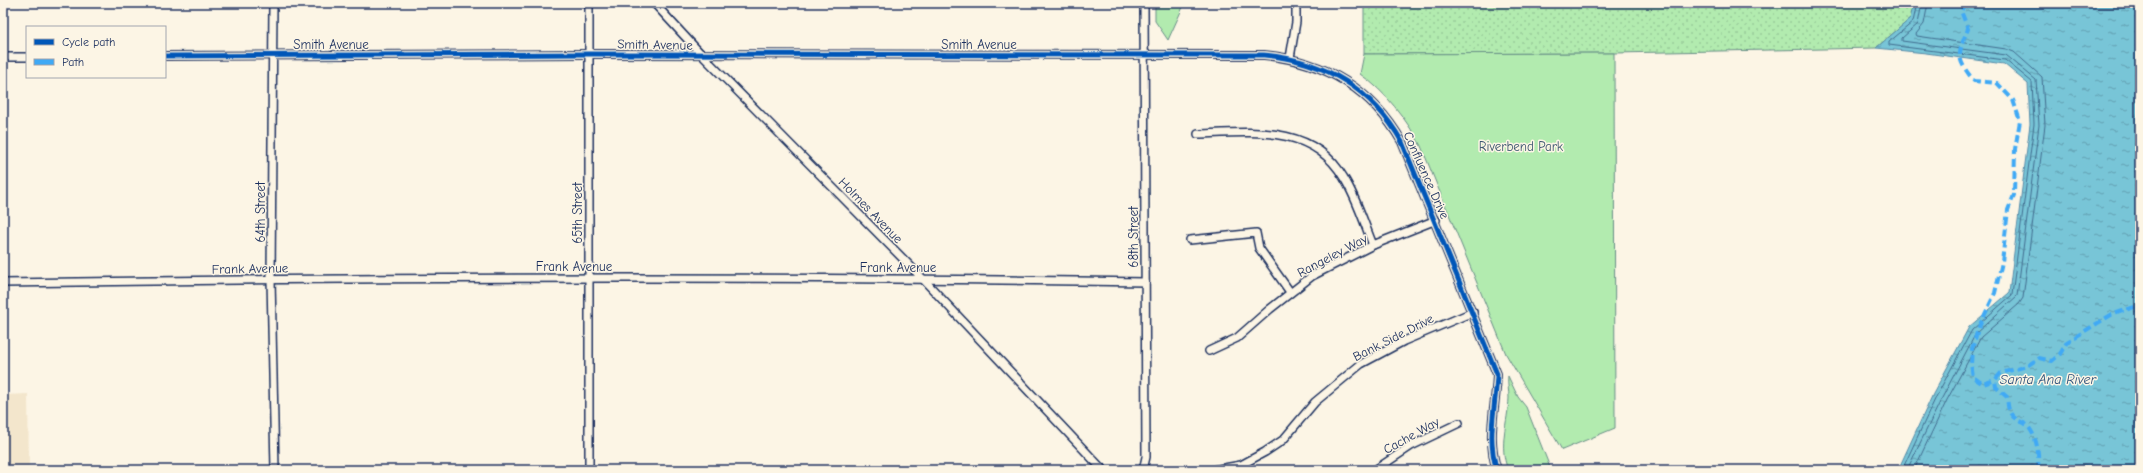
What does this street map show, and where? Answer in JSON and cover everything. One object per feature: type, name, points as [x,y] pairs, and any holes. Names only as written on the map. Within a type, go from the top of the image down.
[{"type":"street","name":"64th Street","points":[[273,3],[271,279],[275,470]]},
{"type":"street","name":"65th Street","points":[[590,3],[588,54],[590,470]]},
{"type":"street","name":"Holmes Avenue","points":[[654,3],[702,55],[922,278],[1103,470]]},
{"type":"street","name":"68th Street","points":[[1143,470],[1146,457],[1144,3]]},
{"type":"street","points":[[1290,58],[1296,22],[1296,3]]},
{"type":"street","name":"Smith Avenue","points":[[166,56],[588,54],[1144,55]]},
{"type":"street","name":"Confluence Drive","points":[[1144,55],[1264,55],[1290,58],[1325,70],[1349,83],[1361,91],[1384,114],[1402,142],[1436,220],[1497,374],[1496,397],[1491,427],[1492,453],[1496,470]]},
{"type":"street","points":[[3,57],[26,57]]},
{"type":"street","points":[[1198,134],[1269,132],[1290,137],[1315,147],[1326,155],[1344,177],[1374,245]]},
{"type":"street","name":"Rangeley Way","points":[[1209,351],[1238,338],[1290,292],[1337,262],[1436,220]]},
{"type":"street","points":[[1190,240],[1256,233],[1259,248],[1290,292]]},
{"type":"street","name":"Frank Avenue","points":[[3,283],[271,279],[589,278],[922,278],[1146,282]]},
{"type":"street","name":"Bank Side Drive","points":[[1213,470],[1241,465],[1283,440],[1315,402],[1361,364],[1404,341],[1473,312]]},
{"type":"street","name":"Cache Way","points":[[1377,470],[1411,446],[1459,423]]},
{"type":"shaded area","points":[[28,394],[29,470],[4,470],[4,395]]},
{"type":"green space","points":[[1155,3],[1179,3],[1183,7],[1168,40],[1155,21]]},
{"type":"green space","points":[[1364,3],[1914,3],[1910,19],[1876,48],[1614,53],[1364,54]]},
{"type":"green space","name":"Riverbend Park","points":[[1614,53],[1615,428],[1562,450],[1506,354],[1421,146],[1395,107],[1378,89],[1360,74],[1364,54]]},
{"type":"green space","points":[[1508,376],[1518,397],[1526,407],[1551,470],[1508,470],[1504,452],[1504,434],[1509,398]]},
{"type":"water","name":"Santa Ana River","points":[[1914,3],[2140,3],[2140,470],[1898,470],[1933,394],[1969,327],[2009,293],[2030,124],[2028,84],[2004,64],[1926,53],[1876,48],[1910,19]]},
{"type":"marked path","points":[[1966,3],[1961,11],[1968,29],[1960,51],[1961,61],[1974,81],[1997,83],[2013,100],[2020,121],[2015,149],[2014,195],[2008,210],[2002,262],[1995,293],[1978,329],[1972,349],[1971,364],[1973,377],[1983,384],[1995,380]]},
{"type":"marked path","points":[[2038,470],[2038,452],[2034,435],[2027,425],[2011,415],[2007,397],[1996,387],[1995,380],[2001,373],[2027,366],[2039,358],[2052,361],[2060,354],[2067,342],[2111,315],[2140,305]]},
{"type":"cycle path","points":[[166,56],[588,54],[1264,55],[1286,58],[1307,64],[1327,71],[1345,81],[1361,93],[1390,123],[1402,142],[1497,374],[1492,422],[1492,446],[1497,470]]}]
